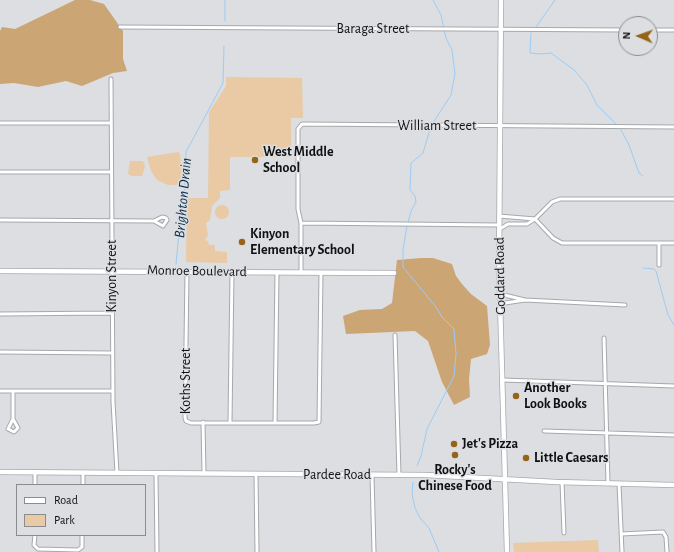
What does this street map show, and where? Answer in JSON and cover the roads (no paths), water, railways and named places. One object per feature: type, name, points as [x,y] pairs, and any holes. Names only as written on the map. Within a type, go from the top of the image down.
[{"type":"main road","name":"Goddard Road","points":[[501,0],[500,306],[507,552]]},
{"type":"main road","name":"Monroe Boulevard","points":[[0,270],[394,273]]},
{"type":"main road","name":"Pardee Road","points":[[0,472],[462,476],[562,482],[674,485]]},
{"type":"street","name":"Baraga Street","points":[[120,27],[618,30]]},
{"type":"street","points":[[658,30],[674,30]]},
{"type":"street","name":"Kinyon Street","points":[[111,79],[112,391],[117,474]]},
{"type":"street","points":[[0,124],[111,124]]},
{"type":"street","name":"William Street","points":[[301,224],[298,209],[298,129],[300,125],[674,127]]},
{"type":"street","points":[[0,172],[111,172]]},
{"type":"street","points":[[301,273],[301,224],[411,224],[500,227],[508,224],[527,224],[535,219],[552,202],[560,199],[674,199]]},
{"type":"street","points":[[500,216],[535,219],[553,238],[562,243],[674,243]]},
{"type":"street","points":[[0,220],[154,221]]},
{"type":"street","points":[[659,243],[659,265]]},
{"type":"street","name":"Koths Street","points":[[187,271],[185,418],[189,422],[203,422],[204,474]]},
{"type":"street","points":[[230,422],[232,272]]},
{"type":"street","points":[[275,423],[277,272]]},
{"type":"street","points":[[203,422],[318,422],[320,418],[321,273]]},
{"type":"street","points":[[500,294],[525,300],[625,305]]},
{"type":"street","points":[[500,306],[505,303],[525,300]]},
{"type":"street","points":[[0,314],[112,314]]},
{"type":"street","points":[[395,335],[399,475]]},
{"type":"street","points":[[604,338],[608,483]]},
{"type":"street","points":[[0,352],[112,352]]},
{"type":"street","points":[[503,380],[674,386]]},
{"type":"street","points":[[0,392],[112,391]]},
{"type":"street","points":[[13,392],[13,419]]},
{"type":"street","points":[[544,431],[674,435]]},
{"type":"street","points":[[35,473],[35,484]]},
{"type":"street","points":[[82,484],[83,473]]},
{"type":"street","points":[[156,474],[157,552]]},
{"type":"street","points":[[256,475],[257,552]]},
{"type":"street","points":[[372,475],[374,552]]},
{"type":"street","points":[[562,482],[564,533]]},
{"type":"street","points":[[620,484],[622,552]]},
{"type":"street","points":[[621,534],[663,532],[666,537],[666,552]]},
{"type":"street","points":[[35,536],[34,545],[38,549],[78,550],[82,547],[82,536]]},
{"type":"waterway","name":"Brighton Drain","points":[[225,0],[225,21]]},
{"type":"waterway","points":[[433,0],[441,15],[446,38],[452,50],[455,74],[451,95],[433,123]]},
{"type":"waterway","points":[[536,27],[555,0]]},
{"type":"waterway","points":[[531,33],[530,53],[551,53],[574,70],[587,85],[597,105],[616,124]]},
{"type":"waterway","name":"Brighton Drain","points":[[176,264],[180,221],[184,207],[186,152],[223,83],[224,46]]},
{"type":"waterway","points":[[408,223],[411,211],[416,202],[415,196],[410,190],[411,163],[423,153],[431,126]]},
{"type":"waterway","points":[[621,130],[629,145],[639,173],[643,176]]},
{"type":"waterway","points":[[407,226],[403,250],[403,267],[436,307],[442,317],[454,329],[456,354],[454,376],[427,429],[421,456],[417,466]]},
{"type":"waterway","points":[[643,268],[654,269],[656,271],[668,315],[674,325]]},
{"type":"waterway","points":[[413,482],[412,494],[415,508],[420,518],[429,528],[439,552]]},
{"type":"place","name":"West Middle School","points":[[255,160]]},
{"type":"place","name":"Kinyon Elementary School","points":[[242,242]]},
{"type":"place","name":"Another Look Books","points":[[516,396]]},
{"type":"place","name":"Jet's Pizza","points":[[454,444]]},
{"type":"place","name":"Rocky's Chinese Food","points":[[455,455]]},
{"type":"place","name":"Little Caesars","points":[[526,458]]}]
